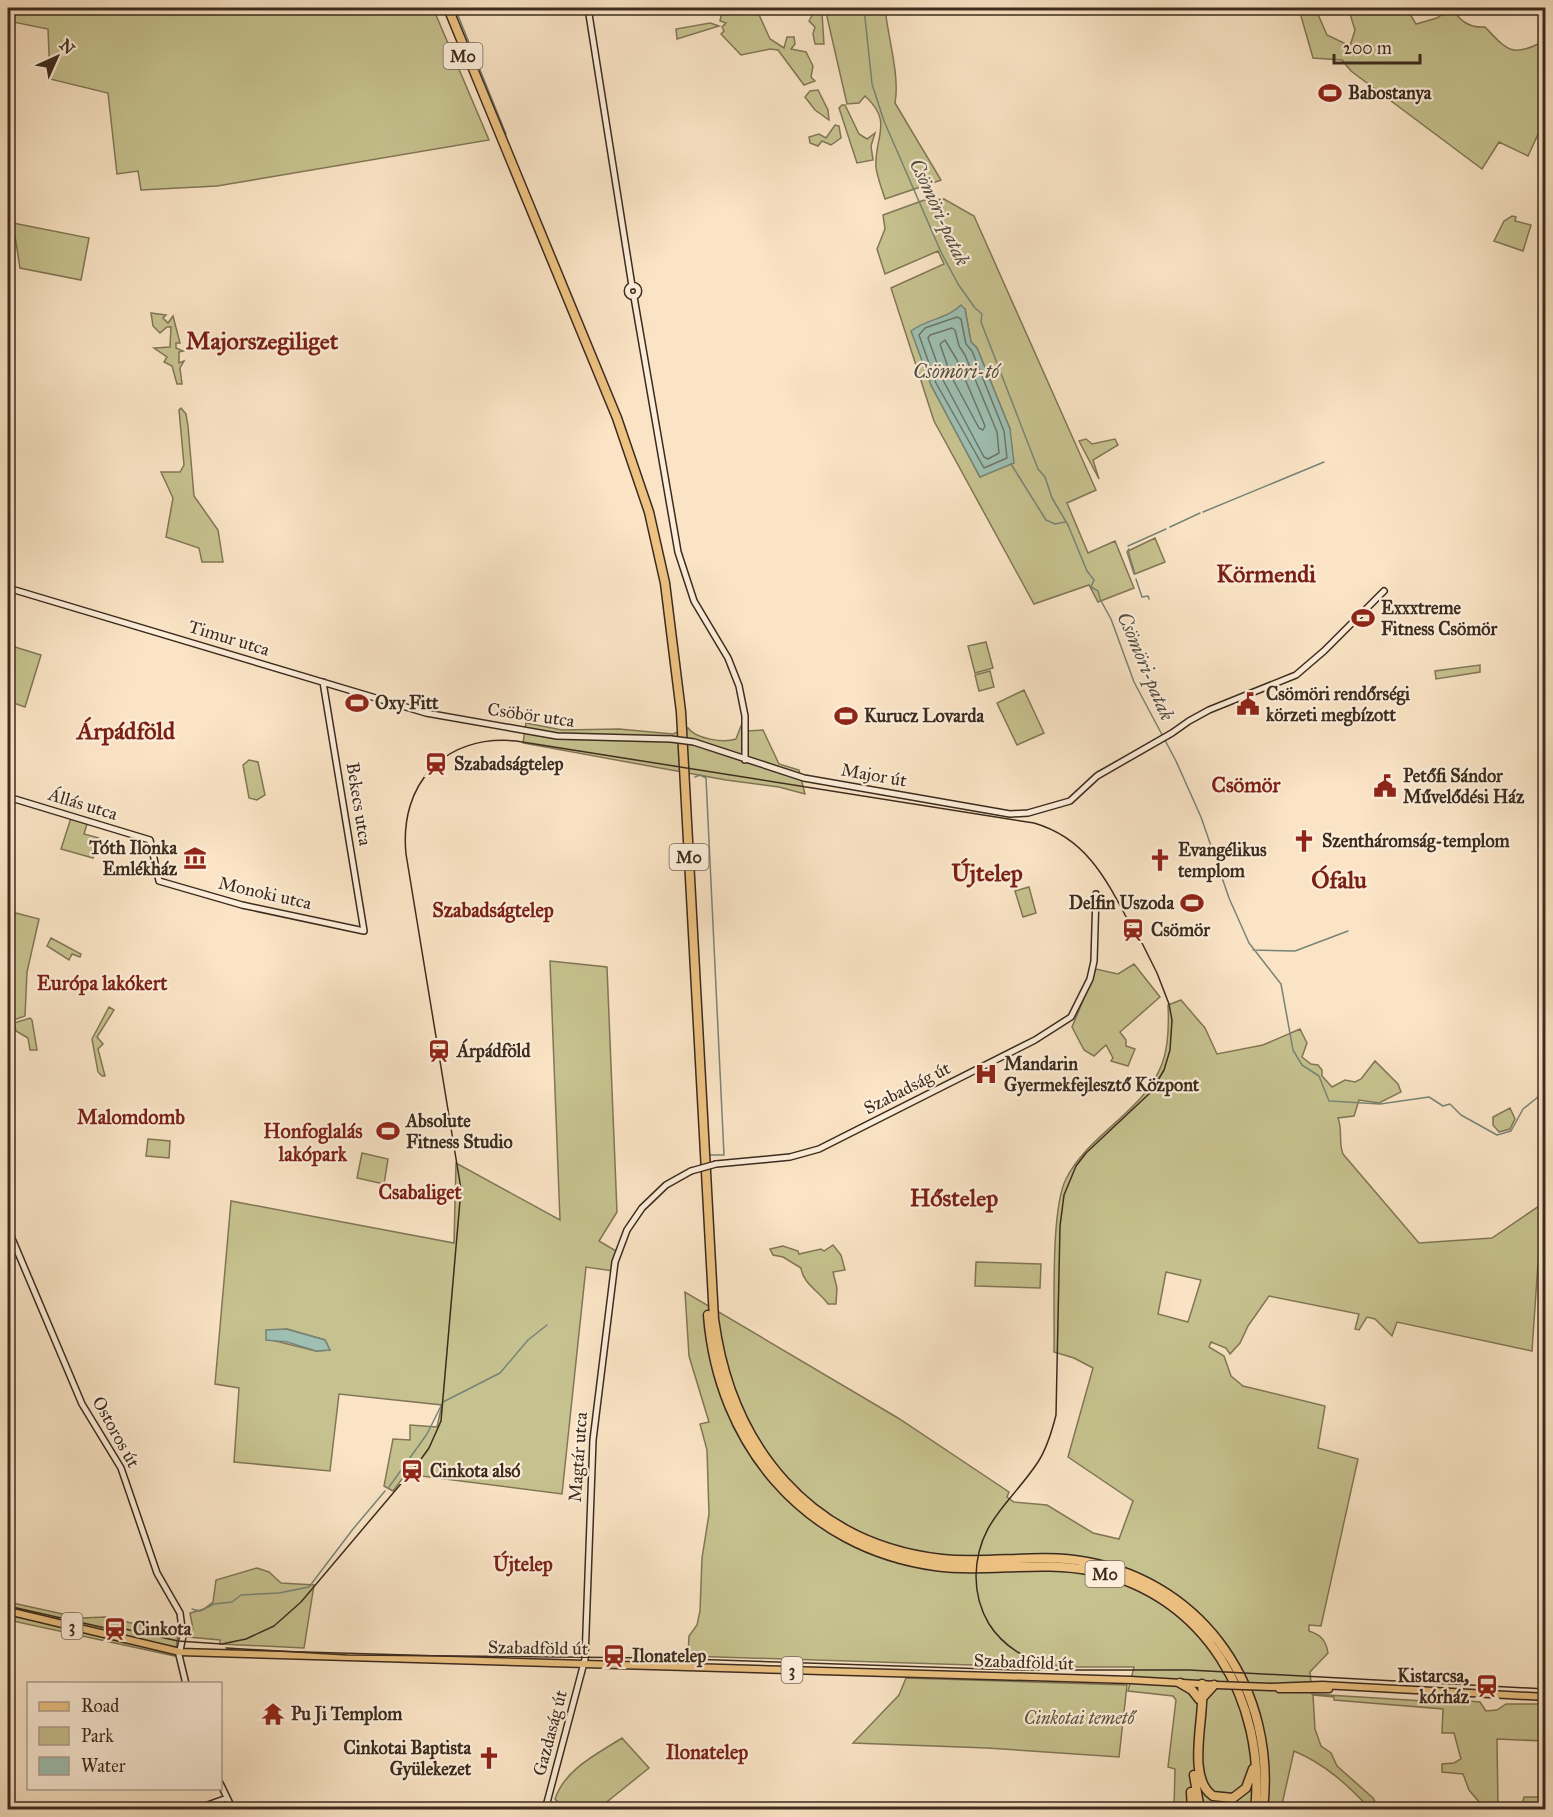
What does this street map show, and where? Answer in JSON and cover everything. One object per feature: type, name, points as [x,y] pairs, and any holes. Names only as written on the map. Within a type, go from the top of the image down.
[{"type":"highway","name":"M0","points":[[443,8],[607,406],[637,490],[657,563],[670,642],[679,747],[710,1334],[717,1373],[730,1412],[756,1457],[790,1497],[829,1527],[871,1549],[902,1559],[941,1566],[1050,1566],[1094,1571],[1132,1584],[1163,1600],[1202,1634],[1226,1666],[1247,1712],[1254,1744],[1257,1780],[1255,1809]]},
{"type":"highway","name":"M0","points":[[448,8],[620,427],[649,512],[666,583],[676,654],[682,723],[714,1319],[723,1368],[739,1414],[759,1450],[794,1490],[823,1515],[865,1538],[901,1551],[942,1558],[1046,1558],[1086,1561],[1134,1576],[1176,1600],[1218,1641],[1248,1690],[1263,1742],[1265,1773],[1263,1809]]},
{"type":"highway","points":[[1180,1683],[1201,1698]]},
{"type":"highway","points":[[1192,1809],[1202,1684]]},
{"type":"highway","points":[[1201,1698],[1215,1685]]},
{"type":"highway","points":[[1196,1766],[1206,1791],[1220,1799],[1236,1797],[1251,1780],[1254,1744]]},
{"type":"highway","points":[[1196,1766],[1195,1787],[1200,1809]]},
{"type":"main road","name":"Szabadföld út","points":[[8,1611],[180,1652],[1180,1683]]},
{"type":"main road","name":"3","points":[[1180,1683],[1545,1698]]},
{"type":"street","points":[[588,8],[630,270],[633,286],[639,290],[635,297],[637,312],[683,571],[699,611],[736,675],[744,709],[745,760]]},
{"type":"street","name":"Timur utca","points":[[8,588],[441,717]]},
{"type":"street","name":"Major út","points":[[617,737],[671,738],[694,742],[804,778],[1021,814],[1070,801],[1097,776],[1189,721],[1209,710],[1296,675],[1324,651],[1384,591]]},
{"type":"street","name":"Bekecs utca","points":[[323,682],[364,931]]},
{"type":"street","name":"Csöbör utca","points":[[441,717],[558,736],[617,737]]},
{"type":"street","points":[[727,752],[739,751],[745,742]]},
{"type":"street","name":"Állás utca","points":[[8,796],[150,840],[159,880]]},
{"type":"street","name":"Monoki utca","points":[[159,880],[242,905],[364,931]]},
{"type":"street","name":"Szabadság út","points":[[691,1172],[716,1164],[790,1157],[819,1149],[1035,1040],[1066,1022],[1074,1012],[1094,967],[1096,894]]},
{"type":"street","name":"Magtár utca","points":[[584,1664],[593,1440],[612,1276],[617,1254],[630,1225],[645,1204],[666,1185],[691,1172]]},
{"type":"street","name":"Ostoros út","points":[[8,1229],[82,1404],[121,1468],[157,1573],[180,1616],[183,1640],[180,1652],[186,1682]]},
{"type":"street","name":"Gazdaság út","points":[[545,1809],[584,1664]]},
{"type":"street","points":[[222,1787],[232,1809]]},
{"type":"street","points":[[194,1809],[227,1798]]},
{"type":"green space","points":[[8,8],[433,8],[489,140],[217,186],[141,190],[138,171],[117,174],[108,93],[50,79],[48,29],[8,21]]},
{"type":"green space","points":[[728,8],[756,8],[770,39],[784,48],[787,37],[794,37],[795,44],[791,49],[806,52],[813,66],[811,77],[815,81],[804,85],[778,50],[770,49],[741,55],[721,34],[724,31],[722,27],[726,23],[720,21],[722,11]]},
{"type":"green space","points":[[825,8],[885,8],[895,69],[895,103],[941,180],[885,199],[876,167],[881,130],[879,114],[865,96],[859,103],[847,104]]},
{"type":"green space","points":[[1393,8],[1393,14],[1410,14],[1416,24],[1437,18],[1451,8],[1465,23],[1485,27],[1510,49],[1524,50],[1532,47],[1542,42],[1545,32],[1545,119],[1528,156],[1499,142],[1482,169],[1351,71],[1342,60],[1313,58],[1299,9],[1316,10],[1327,35],[1350,46],[1355,30],[1350,14]]},
{"type":"green space","points":[[814,12],[822,13],[824,44],[815,44],[813,34],[815,27],[809,21]]},
{"type":"green space","points":[[710,23],[719,26],[677,39],[676,29]]},
{"type":"green space","points":[[818,90],[828,110],[829,120],[815,110],[805,97],[810,91]]},
{"type":"green space","points":[[845,105],[859,134],[867,139],[875,133],[871,146],[873,160],[857,163],[839,108]]},
{"type":"green space","points":[[835,125],[839,126],[841,138],[831,145],[822,141],[818,146],[810,143],[809,137],[819,134],[826,138]]},
{"type":"green space","points":[[927,199],[944,199],[974,216],[1096,490],[1067,503],[1088,553],[1115,541],[1134,588],[1098,602],[1089,585],[1034,604],[934,421],[891,288],[944,264],[938,251],[885,274],[877,249],[885,229],[883,215]],"holes":[[[965,309],[971,342],[977,348],[1010,429],[980,477],[931,385],[941,317]]]},
{"type":"green space","points":[[1512,216],[1516,217],[1515,221],[1531,225],[1523,251],[1494,241],[1504,221]]},
{"type":"green space","points":[[13,223],[89,238],[81,280],[20,268]]},
{"type":"green space","points":[[151,313],[166,315],[163,318],[168,323],[173,316],[180,343],[176,343],[176,348],[183,351],[179,352],[179,363],[184,361],[180,368],[182,384],[177,384],[172,366],[164,362],[167,357],[154,348],[170,347],[171,327],[167,327],[160,333],[153,326]]},
{"type":"green space","points":[[181,408],[186,414],[188,426],[194,496],[218,530],[223,562],[202,562],[199,548],[166,537],[173,498],[161,472],[180,472],[184,465],[179,410]]},
{"type":"green space","points":[[1086,439],[1092,444],[1115,439],[1118,445],[1093,460],[1099,479],[1079,441]]},
{"type":"green space","points":[[1155,538],[1165,562],[1135,574],[1128,551]]},
{"type":"green space","points":[[986,642],[993,668],[975,673],[968,646]]},
{"type":"green space","points":[[15,647],[41,655],[25,707],[8,701],[8,673]]},
{"type":"green space","points":[[1480,665],[1480,672],[1436,679],[1435,671]]},
{"type":"green space","points":[[990,671],[994,687],[979,691],[975,675]]},
{"type":"green space","points":[[1024,690],[1044,733],[1017,745],[997,703]]},
{"type":"green space","points":[[526,723],[562,730],[619,729],[673,734],[688,728],[697,735],[724,741],[736,739],[741,726],[748,731],[763,730],[779,764],[799,770],[805,794],[779,787],[726,780],[523,743]]},
{"type":"green space","points":[[249,760],[258,762],[265,795],[257,800],[249,798],[243,765]]},
{"type":"green space","points":[[71,818],[87,824],[84,834],[99,838],[93,858],[61,849]]},
{"type":"green space","points":[[1029,887],[1036,913],[1023,917],[1015,891]]},
{"type":"green space","points":[[8,911],[39,919],[27,972],[25,1016],[8,1022]]},
{"type":"green space","points":[[51,938],[81,954],[80,957],[72,954],[69,960],[47,946]]},
{"type":"green space","points":[[550,961],[607,967],[617,1212],[599,1241],[616,1251],[613,1271],[586,1267],[562,1494],[406,1474],[393,1491],[384,1486],[393,1439],[410,1440],[410,1425],[437,1427],[442,1405],[339,1394],[330,1471],[234,1462],[239,1388],[215,1384],[231,1201],[454,1243],[456,1163],[560,1220]],"holes":[[[287,1329],[325,1340],[330,1350],[316,1351],[275,1341],[277,1331]]]},
{"type":"green space","points":[[1134,964],[1160,997],[1120,1032],[1126,1040],[1126,1046],[1135,1049],[1128,1066],[1111,1061],[1113,1058],[1106,1045],[1094,1056],[1084,1050],[1072,1027],[1096,969],[1118,974]]},
{"type":"green space","points":[[1181,1000],[1205,1028],[1217,1054],[1263,1045],[1300,1029],[1307,1043],[1302,1057],[1311,1064],[1318,1065],[1322,1070],[1322,1076],[1332,1087],[1345,1080],[1355,1082],[1361,1079],[1375,1061],[1398,1084],[1401,1092],[1379,1103],[1359,1100],[1354,1116],[1338,1118],[1343,1154],[1419,1243],[1492,1238],[1545,1202],[1545,1261],[1538,1263],[1532,1351],[1397,1322],[1392,1336],[1375,1319],[1367,1317],[1359,1330],[1355,1329],[1359,1314],[1269,1296],[1248,1326],[1240,1343],[1230,1354],[1226,1348],[1211,1342],[1209,1347],[1224,1356],[1231,1376],[1243,1386],[1325,1406],[1318,1448],[1358,1459],[1321,1626],[1309,1625],[1309,1631],[1320,1636],[1324,1641],[1328,1653],[1310,1672],[1312,1694],[1456,1703],[1457,1700],[1480,1702],[1486,1711],[1497,1710],[1506,1704],[1545,1704],[1545,1741],[1497,1739],[1498,1809],[1485,1809],[1469,1790],[1463,1774],[1442,1772],[1442,1764],[1454,1763],[1461,1759],[1454,1733],[1442,1733],[1443,1709],[1334,1700],[1334,1697],[1313,1695],[1315,1729],[1321,1746],[1331,1753],[1337,1766],[1373,1798],[1379,1809],[1370,1809],[1335,1776],[1316,1762],[1294,1751],[1281,1809],[1174,1809],[1175,1769],[1168,1767],[1176,1700],[1173,1696],[1128,1691],[1134,1667],[1064,1667],[1043,1663],[1037,1667],[688,1656],[689,1636],[697,1625],[700,1611],[702,1558],[709,1514],[707,1450],[700,1424],[709,1422],[689,1356],[685,1292],[898,1418],[1009,1492],[1007,1497],[1014,1502],[1047,1505],[1093,1533],[1119,1539],[1133,1501],[1068,1457],[1093,1368],[1074,1358],[1054,1352],[1055,1237],[1061,1194],[1066,1179],[1076,1163],[1130,1110],[1154,1081],[1166,1049],[1168,1005]],"holes":[[[1166,1272],[1201,1280],[1188,1322],[1158,1314]]]},
{"type":"green space","points":[[109,1007],[114,1010],[97,1037],[103,1044],[98,1049],[105,1076],[102,1076],[98,1072],[92,1039]]},
{"type":"green space","points":[[30,1018],[37,1050],[30,1050],[28,1038],[16,1031],[14,1023]]},
{"type":"green space","points":[[1510,1108],[1515,1119],[1510,1129],[1499,1132],[1493,1125],[1493,1117]]},
{"type":"green space","points":[[148,1139],[170,1141],[169,1158],[146,1156]]},
{"type":"green space","points":[[362,1153],[388,1159],[384,1184],[357,1178]]},
{"type":"green space","points":[[833,1245],[841,1255],[845,1270],[833,1272],[837,1288],[836,1304],[828,1304],[805,1279],[801,1268],[783,1257],[773,1255],[770,1249],[783,1246],[798,1251],[799,1254],[821,1249],[824,1251]]},
{"type":"green space","points":[[976,1262],[1041,1264],[1040,1288],[975,1286]]},
{"type":"green space","points":[[257,1568],[269,1572],[281,1583],[314,1585],[304,1648],[220,1644],[220,1640],[188,1637],[189,1629],[193,1629],[190,1613],[204,1609],[213,1602],[216,1580]]},
{"type":"green space","points":[[8,1602],[81,1618],[106,1617],[178,1634],[175,1656],[8,1620]]},
{"type":"green space","name":"Cinkotai temető","points":[[906,1678],[1127,1685],[1119,1757],[987,1748],[853,1743],[899,1695]]},
{"type":"green space","points":[[622,1738],[649,1768],[598,1809],[565,1809],[555,1799],[566,1779],[592,1756]]},
{"type":"green space","points":[[1524,1797],[1545,1797],[1545,1809],[1521,1809]]},
{"type":"water","name":"Csömöri-tó","points":[[961,305],[965,309],[971,342],[977,348],[1010,429],[1014,463],[980,477],[931,385],[911,331],[950,313]]},
{"type":"water","points":[[286,1329],[325,1340],[330,1350],[316,1351],[287,1342],[266,1340],[266,1330]]},
{"type":"waterway","points":[[455,8],[506,134]]},
{"type":"waterway","name":"Csömöri-patak","points":[[864,8],[872,84],[884,121],[941,252],[958,284],[982,314],[981,322],[1038,469],[1045,477],[1052,498],[1068,525],[1087,571],[1094,580],[1091,587],[1098,591],[1134,682],[1176,761],[1201,817],[1229,898],[1249,943],[1281,984],[1293,1050],[1302,1065],[1319,1076],[1329,1101],[1380,1104],[1429,1097],[1443,1106],[1450,1104],[1461,1115],[1497,1135],[1511,1131],[1523,1109],[1538,1097],[1546,1098]]},
{"type":"waterway","points":[[1203,512],[1324,462]]},
{"type":"waterway","points":[[1011,464],[1046,520],[1055,524],[1065,522]]},
{"type":"waterway","points":[[1170,527],[1200,513]]},
{"type":"waterway","points":[[1128,546],[1166,529]]},
{"type":"waterway","points":[[1129,549],[1127,552],[1134,574]]},
{"type":"waterway","points":[[1136,579],[1142,597],[1148,596],[1149,599]]},
{"type":"waterway","points":[[1097,772],[1126,756]]},
{"type":"waterway","points":[[695,777],[700,775],[706,778],[724,1155],[709,1155]]},
{"type":"waterway","points":[[1215,856],[1261,846]]},
{"type":"waterway","points":[[1253,950],[1295,951],[1348,931]]},
{"type":"waterway","points":[[389,1487],[427,1434],[443,1402],[500,1373],[528,1340],[547,1325]]},
{"type":"waterway","points":[[192,1609],[200,1611],[214,1604],[232,1602],[241,1595],[279,1593],[309,1587],[385,1491]]},
{"type":"waterway","points":[[8,1792],[16,1810]]},
{"type":"tram line","points":[[116,1627],[178,1641],[222,1644],[246,1639],[274,1626],[301,1602],[416,1466],[429,1448],[441,1421],[461,1189],[406,854],[406,829],[410,806],[419,786],[431,769],[448,755],[467,746],[490,741],[516,741],[1034,823],[1053,830],[1083,851],[1105,880],[1133,930]]},
{"type":"tram line","points":[[1053,1666],[1043,1664],[1016,1651],[1001,1639],[989,1624],[978,1595],[976,1576],[978,1557],[982,1541],[997,1514],[1041,1457],[1056,1415],[1060,1226],[1064,1195],[1076,1166],[1086,1153],[1151,1092],[1164,1070],[1170,1050],[1172,1020],[1169,1004],[1157,973],[1135,929]]},
{"type":"tram line","points":[[8,1606],[123,1632]]},
{"type":"tram line","points":[[226,1648],[347,1655],[658,1658],[1020,1670],[1189,1670],[1546,1689]]},
{"type":"place","name":"Babostanya","points":[[1330,93]]},
{"type":"place","name":"Exxxtreme Fitness Csömör","points":[[1363,618]]},
{"type":"place","name":"Oxy Fitt","points":[[357,703]]},
{"type":"place","name":"Csömöri rendőrségi körzeti megbízott","points":[[1248,704]]},
{"type":"place","name":"Kurucz Lovarda","points":[[846,716]]},
{"type":"place","name":"Szabadságtelep","points":[[436,764]]},
{"type":"place","name":"Petőfi Sándor Művelődési Ház","points":[[1385,786]]},
{"type":"place","name":"Szentháromság-templom","points":[[1304,841]]},
{"type":"place","name":"Tóth Ilonka Emlékház","points":[[195,858]]},
{"type":"place","name":"Evangélikus templom","points":[[1160,860]]},
{"type":"place","name":"Delfin Uszoda","points":[[1192,903]]},
{"type":"place","name":"Csömör","points":[[1133,930]]},
{"type":"place","name":"Árpádföld","points":[[439,1051]]},
{"type":"place","name":"Mandarin Gyermekfejlesztő Központ","points":[[986,1074]]},
{"type":"place","name":"Absolute Fitness Studio","points":[[388,1131]]},
{"type":"place","name":"Cinkota alsó","points":[[412,1471]]},
{"type":"place","name":"Cinkota","points":[[115,1629]]},
{"type":"place","name":"Ilonatelep","points":[[614,1656]]},
{"type":"place","name":"Kistarcsa, kórház","points":[[1487,1686]]},
{"type":"place","name":"Pu Ji Templom","points":[[273,1714]]},
{"type":"place","name":"Cinkotai Baptista Gyülekezet","points":[[489,1758]]},
{"type":"district","name":"Majorszegiliget","points":[[262,341]]},
{"type":"district","name":"Körmendi","points":[[1266,574]]},
{"type":"district","name":"Árpádföld","points":[[126,731]]},
{"type":"district","name":"Csömör","points":[[1246,785]]},
{"type":"district","name":"Újtelep","points":[[987,873]]},
{"type":"district","name":"Ófalu","points":[[1339,880]]},
{"type":"district","name":"Szabadságtelep","points":[[493,910]]},
{"type":"district","name":"Európa lakókert","points":[[102,983]]},
{"type":"district","name":"Malomdomb","points":[[131,1117]]},
{"type":"district","name":"Honfoglalás lakópark","points":[[313,1142]]},
{"type":"district","name":"Csabaliget","points":[[420,1192]]},
{"type":"district","name":"Hőstelep","points":[[954,1198]]},
{"type":"district","name":"Újtelep","points":[[523,1564]]},
{"type":"district","name":"Ilonatelep","points":[[707,1752]]}]
